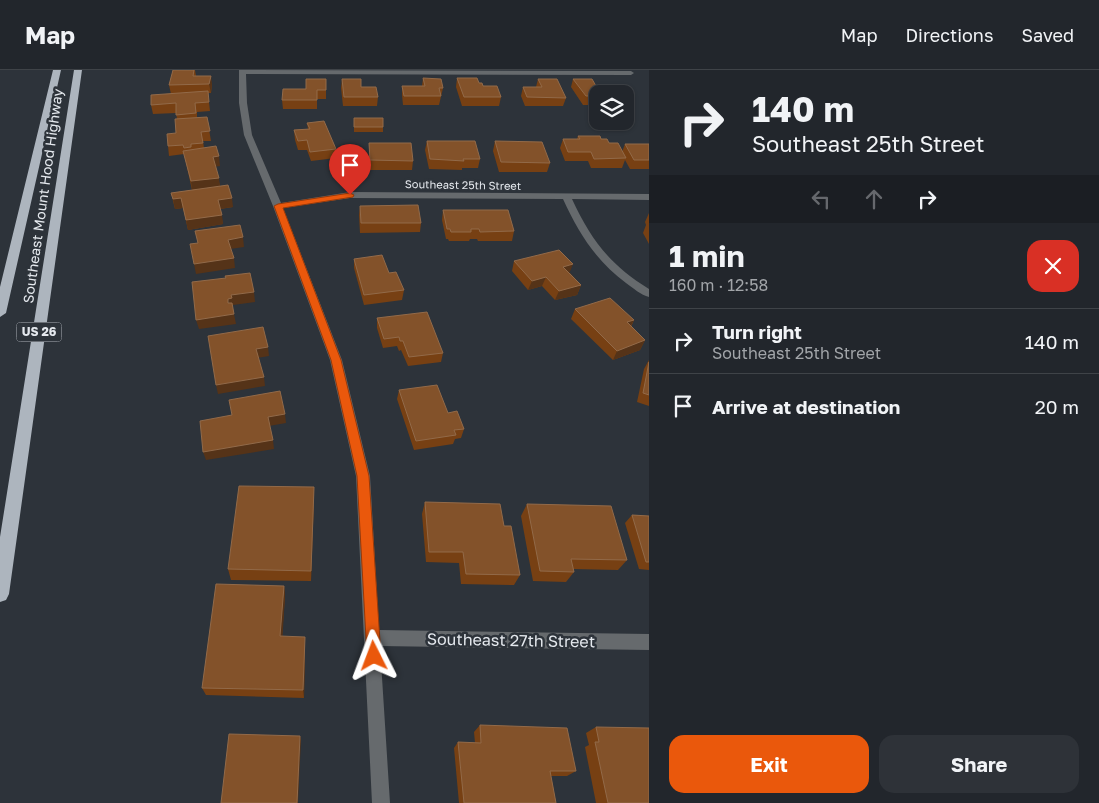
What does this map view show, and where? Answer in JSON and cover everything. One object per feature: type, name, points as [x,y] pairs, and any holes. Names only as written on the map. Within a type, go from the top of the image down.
[{"type":"highway","name":"Southeast Mount Hood Highway","points":[[0,313],[57,70]]},
{"type":"highway","name":"Southeast Mount Hood Highway","points":[[0,594],[78,70]]},
{"type":"street","points":[[381,803],[363,476],[336,360],[278,206],[248,135],[243,103],[242,71],[631,73]]},
{"type":"street","name":"Southeast 25th Street","points":[[278,206],[350,195],[567,198],[649,197]]},
{"type":"street","points":[[567,198],[581,230],[590,244],[620,274],[649,294]]},
{"type":"street","name":"Southeast 27th Street","points":[[373,638],[649,642]]},
{"type":"building","points":[[173,70],[194,70],[193,76],[211,76],[209,84],[169,85]]},
{"type":"building","points":[[423,78],[441,79],[443,88],[439,88],[441,96],[404,96],[402,86],[425,86]]},
{"type":"building","points":[[457,78],[477,78],[483,86],[497,86],[501,97],[464,97]]},
{"type":"building","points":[[306,79],[326,79],[326,90],[317,90],[317,100],[282,100],[283,89],[306,89]]},
{"type":"building","points":[[342,79],[361,79],[361,87],[376,87],[378,97],[344,97]]},
{"type":"building","points":[[538,79],[557,79],[566,98],[527,97],[523,87],[542,87]]},
{"type":"building","points":[[573,79],[592,79],[595,85],[589,85],[589,96],[586,96]]},
{"type":"building","points":[[208,91],[209,102],[195,103],[196,113],[176,115],[176,103],[151,105],[151,95]]},
{"type":"building","points":[[207,117],[210,131],[201,132],[203,143],[191,144],[191,147],[184,148],[183,145],[168,146],[167,134],[176,133],[175,119]]},
{"type":"building","points":[[354,118],[383,118],[383,127],[354,127]]},
{"type":"building","points":[[324,121],[336,149],[310,152],[307,140],[298,141],[294,130],[310,129],[307,123]]},
{"type":"building","points":[[578,136],[600,136],[601,139],[607,139],[609,143],[618,143],[626,158],[594,159],[591,152],[568,152],[563,139],[580,139]]},
{"type":"building","points":[[427,141],[475,141],[480,159],[463,159],[464,161],[430,159]]},
{"type":"building","points":[[495,141],[542,142],[550,163],[501,162]]},
{"type":"building","points":[[369,143],[411,143],[413,161],[370,160]]},
{"type":"building","points":[[625,144],[649,144],[649,160],[634,160]]},
{"type":"building","points":[[216,146],[219,156],[213,157],[219,178],[191,181],[183,151]]},
{"type":"building","points":[[228,185],[232,198],[218,200],[222,215],[186,220],[181,198],[173,199],[171,193]]},
{"type":"building","points":[[418,205],[421,223],[361,223],[360,206]]},
{"type":"building","points":[[443,210],[508,210],[514,231],[480,232],[479,229],[471,229],[471,232],[451,232],[450,229],[447,229]]},
{"type":"building","points":[[240,225],[243,237],[228,240],[234,258],[194,264],[190,244],[198,243],[195,231]]},
{"type":"building","points":[[559,250],[573,264],[563,267],[581,285],[559,291],[546,277],[532,281],[514,261]]},
{"type":"building","points":[[382,255],[389,273],[396,272],[404,290],[364,295],[354,259]]},
{"type":"building","points":[[250,273],[254,292],[231,295],[232,298],[228,299],[228,303],[232,303],[234,314],[196,320],[192,282]]},
{"type":"building","points":[[610,298],[634,320],[627,322],[645,340],[617,351],[575,309]]},
{"type":"building","points":[[427,312],[443,353],[409,357],[403,341],[400,341],[399,337],[384,339],[377,318]]},
{"type":"building","points":[[263,327],[268,347],[256,349],[264,377],[216,385],[208,336]]},
{"type":"building","points":[[649,362],[649,395],[643,393]]},
{"type":"building","points":[[437,385],[448,413],[457,411],[464,429],[454,430],[456,435],[416,441],[399,390]]},
{"type":"building","points":[[280,391],[285,414],[268,417],[273,440],[203,452],[200,421],[232,415],[229,400]]},
{"type":"building","points":[[239,486],[314,487],[311,571],[228,569]]},
{"type":"building","points":[[425,502],[500,504],[504,526],[511,526],[520,575],[466,574],[463,552],[429,552]]},
{"type":"building","points":[[527,504],[611,506],[627,560],[571,559],[574,572],[540,571]]},
{"type":"building","points":[[632,515],[649,516],[649,562],[646,562]]},
{"type":"building","points":[[216,584],[284,586],[280,636],[305,637],[303,690],[202,688]]},
{"type":"building","points":[[480,725],[567,728],[576,771],[550,771],[556,803],[464,803],[458,742],[481,743]]},
{"type":"building","points":[[596,727],[649,728],[649,803],[608,803],[595,742],[599,742]]},
{"type":"building","points":[[229,734],[300,736],[297,803],[221,803]]},
{"type":"route","points":[[350,195],[278,206],[336,360],[363,476],[374,656]]}]
